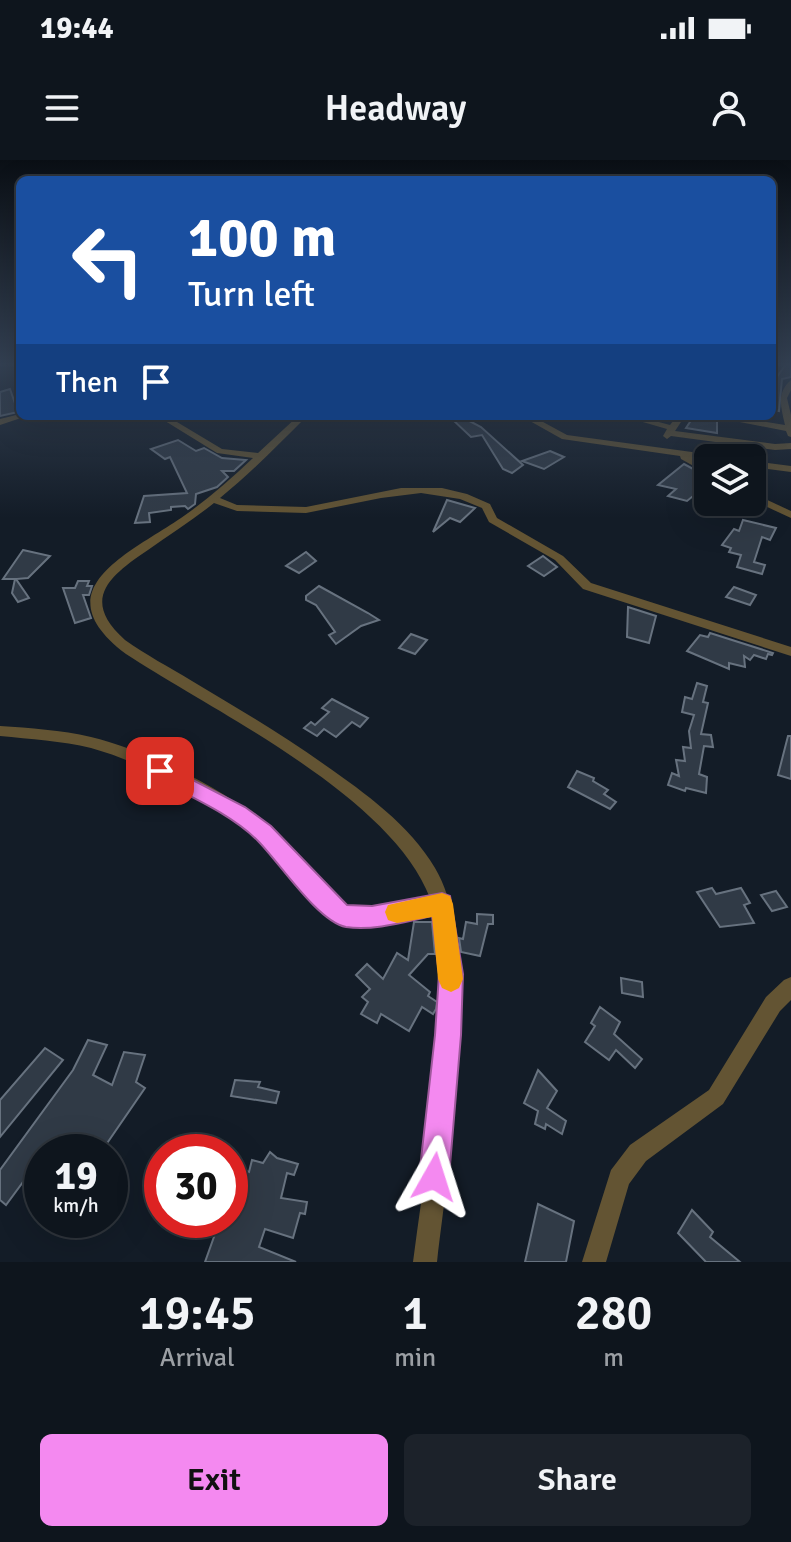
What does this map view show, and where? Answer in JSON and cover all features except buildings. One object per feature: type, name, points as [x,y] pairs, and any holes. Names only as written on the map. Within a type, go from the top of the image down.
[{"type":"street","points":[[168,420],[220,451],[262,456]]},
{"type":"street","points":[[299,420],[214,499],[118,564],[101,583],[95,601],[104,627],[133,652],[262,730],[351,793],[406,845],[430,874],[442,904],[451,974],[448,1035],[425,1262]]},
{"type":"street","points":[[533,420],[565,437],[694,455]]},
{"type":"street","points":[[639,420],[670,430],[775,447],[791,446]]},
{"type":"street","points":[[659,450],[678,420]]},
{"type":"street","points":[[734,420],[791,431]]},
{"type":"street","points":[[677,453],[694,463]]},
{"type":"street","points":[[766,466],[791,469]]},
{"type":"street","points":[[214,499],[240,510],[308,510],[402,489],[461,495],[486,506],[493,520],[559,558],[587,586],[791,652]]},
{"type":"street","points":[[766,503],[791,515]]},
{"type":"street","points":[[0,731],[91,743],[139,760],[201,793],[238,813],[264,833],[336,911],[345,916],[372,917],[442,904]]},
{"type":"street","points":[[594,1262],[619,1178],[638,1153],[716,1097],[773,1004],[791,987]]},
{"type":"slow traffic","points":[[397,912],[442,904],[451,979]]},
{"type":"route","points":[[160,771],[238,813],[264,833],[336,911],[345,916],[372,917],[442,904],[451,974],[434,1177]]}]
